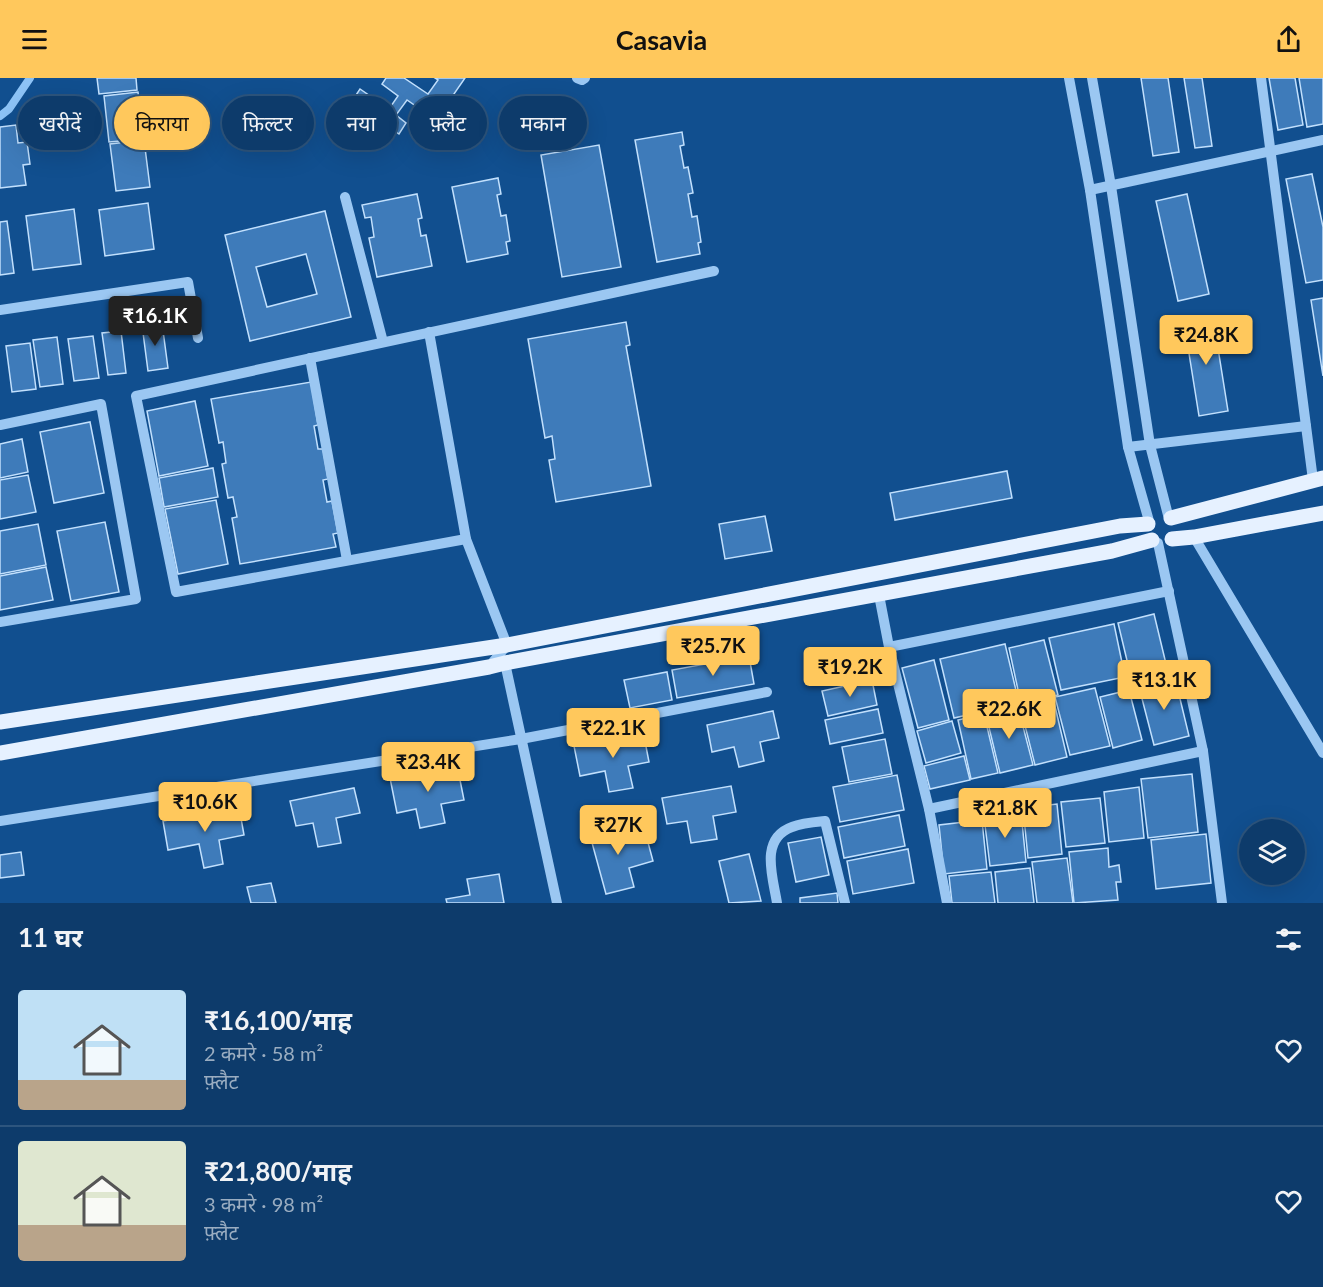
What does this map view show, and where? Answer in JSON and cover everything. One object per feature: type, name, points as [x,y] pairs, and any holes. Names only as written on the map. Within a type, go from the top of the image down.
[{"type":"main road","points":[[0,722],[507,645],[1148,522],[1157,515],[1170,517],[1318,479]]},
{"type":"main road","points":[[0,753],[489,667],[1161,540],[1194,537],[1323,513]]},
{"type":"main road","points":[[1161,540],[1176,528],[1170,517]]},
{"type":"main road","points":[[1148,522],[1149,535],[1161,540]]},
{"type":"street","points":[[578,78],[582,80],[585,78]]},
{"type":"street","points":[[1069,78],[1090,190],[1128,447],[1148,522]]},
{"type":"street","points":[[1092,78],[1111,186],[1150,445],[1170,517]]},
{"type":"street","points":[[1261,78],[1306,426],[1318,479]]},
{"type":"street","points":[[1090,190],[1323,141]]},
{"type":"street","points":[[345,197],[383,342]]},
{"type":"street","points":[[466,539],[176,592],[136,396],[714,271]]},
{"type":"street","points":[[0,310],[188,282],[198,338]]},
{"type":"street","points":[[429,332],[466,539],[507,645],[489,667]]},
{"type":"street","points":[[310,358],[347,560]]},
{"type":"street","points":[[0,425],[101,404],[136,599],[0,622]]},
{"type":"street","points":[[1128,447],[1306,426]]},
{"type":"street","points":[[1194,537],[1323,753]]},
{"type":"street","points":[[1161,540],[1169,591],[1203,751],[1222,903],[1215,903]]},
{"type":"street","points":[[889,647],[1169,591]]},
{"type":"street","points":[[879,595],[889,647],[929,809],[947,903]]},
{"type":"street","points":[[505,663],[557,903]]},
{"type":"street","points":[[0,821],[521,739],[767,692]]},
{"type":"street","points":[[929,809],[1203,751]]},
{"type":"street","points":[[777,903],[770,858],[771,847],[779,835],[791,827],[825,820],[845,903]]},
{"type":"building","points":[[97,78],[136,78],[137,90],[99,94]]},
{"type":"building","points":[[386,78],[404,78],[428,94],[438,80],[435,78],[465,78],[453,96],[409,96],[409,101],[407,100],[397,114],[398,96],[382,84]]},
{"type":"building","points":[[1141,78],[1168,78],[1179,152],[1153,156]]},
{"type":"building","points":[[1184,78],[1202,78],[1212,146],[1195,148]]},
{"type":"building","points":[[1269,78],[1295,78],[1303,125],[1278,130]]},
{"type":"building","points":[[1299,78],[1323,78],[1323,124],[1307,127]]},
{"type":"building","points":[[360,89],[370,96],[355,96]]},
{"type":"building","points":[[138,92],[138,96],[114,96],[114,142],[109,142],[104,96]]},
{"type":"building","points":[[397,116],[406,123],[399,134],[397,133]]},
{"type":"building","points":[[16,125],[18,150],[28,150],[30,164],[23,165],[26,185],[0,188],[0,127]]},
{"type":"building","points":[[682,132],[684,145],[680,146],[684,168],[688,167],[693,193],[688,194],[692,217],[697,216],[701,242],[698,243],[700,254],[657,262],[635,140]]},
{"type":"building","points":[[110,144],[114,144],[114,150],[145,150],[150,187],[116,191]]},
{"type":"building","points":[[599,145],[621,267],[562,277],[541,155],[570,150],[587,150],[587,147]]},
{"type":"building","points":[[1312,174],[1323,227],[1323,280],[1306,283],[1286,179]]},
{"type":"building","points":[[498,178],[501,194],[497,195],[501,216],[506,215],[510,241],[506,242],[508,254],[467,262],[452,187]]},
{"type":"building","points":[[417,194],[422,218],[418,219],[421,236],[426,235],[432,266],[377,277],[369,238],[374,237],[371,217],[365,218],[362,205]]},
{"type":"building","points":[[1187,194],[1209,294],[1178,301],[1156,201]]},
{"type":"building","points":[[148,203],[154,249],[105,256],[99,210]]},
{"type":"building","points":[[74,209],[81,264],[33,270],[26,216]]},
{"type":"building","points":[[325,211],[351,317],[250,341],[225,235]],"holes":[[[306,254],[317,294],[267,307],[256,267]]]},
{"type":"building","points":[[7,221],[14,273],[0,275],[0,222]]},
{"type":"building","points":[[1323,298],[1323,376],[1311,300]]},
{"type":"building","points":[[1213,317],[1228,411],[1199,416],[1184,322]]},
{"type":"building","points":[[626,322],[630,345],[626,346],[651,486],[556,502],[549,460],[555,459],[552,436],[545,438],[528,339]]},
{"type":"building","points":[[162,323],[168,368],[148,371],[142,325]]},
{"type":"building","points":[[121,331],[126,373],[108,375],[102,333]]},
{"type":"building","points":[[93,336],[99,378],[74,381],[68,339]]},
{"type":"building","points":[[57,337],[63,384],[40,387],[33,340]]},
{"type":"building","points":[[30,343],[36,389],[12,392],[6,346]]},
{"type":"building","points":[[311,382],[318,425],[314,426],[318,449],[323,449],[328,479],[323,480],[327,502],[332,501],[338,533],[333,534],[336,547],[240,564],[232,518],[237,517],[233,497],[228,498],[222,464],[226,463],[223,442],[219,443],[211,399]]},
{"type":"building","points":[[195,401],[208,466],[159,476],[147,411]]},
{"type":"building","points":[[90,422],[104,493],[54,503],[40,432]]},
{"type":"building","points":[[22,439],[28,472],[0,478],[0,444]]},
{"type":"building","points":[[213,468],[218,497],[164,507],[159,478]]},
{"type":"building","points":[[1007,471],[1012,498],[895,520],[890,493]]},
{"type":"building","points":[[28,475],[36,512],[0,519],[0,480]]},
{"type":"building","points":[[216,500],[228,564],[178,574],[165,509]]},
{"type":"building","points":[[765,516],[772,551],[725,559],[719,524]]},
{"type":"building","points":[[105,522],[119,592],[71,601],[57,531]]},
{"type":"building","points":[[38,524],[46,565],[0,574],[0,531]]},
{"type":"building","points":[[46,567],[53,600],[0,610],[0,576]]},
{"type":"building","points":[[1154,614],[1167,668],[1131,677],[1118,623]]},
{"type":"building","points":[[1114,624],[1125,677],[1061,690],[1049,638]]},
{"type":"building","points":[[1044,640],[1058,695],[1021,704],[1009,648]]},
{"type":"building","points":[[1005,644],[1019,703],[954,718],[940,659]]},
{"type":"building","points":[[749,656],[754,684],[677,698],[672,670]]},
{"type":"building","points":[[934,660],[949,720],[918,728],[902,668]]},
{"type":"building","points":[[667,672],[672,700],[630,708],[624,680]]},
{"type":"building","points":[[1175,678],[1189,736],[1154,745],[1139,687]]},
{"type":"building","points":[[872,680],[877,705],[828,716],[822,691]]},
{"type":"building","points":[[1095,688],[1110,746],[1070,755],[1055,697]]},
{"type":"building","points":[[1129,690],[1142,740],[1113,748],[1100,697]]},
{"type":"building","points":[[1053,698],[1067,757],[1035,765],[1020,706]]},
{"type":"building","points":[[1018,707],[1033,765],[1000,773],[986,715]]},
{"type":"building","points":[[878,709],[883,733],[830,744],[825,720]]},
{"type":"building","points":[[773,711],[779,738],[760,742],[764,761],[739,767],[734,747],[712,752],[707,725]]},
{"type":"building","points":[[984,714],[998,773],[971,779],[958,720]]},
{"type":"building","points":[[952,721],[961,753],[926,763],[917,731]]},
{"type":"building","points":[[643,731],[649,762],[628,766],[633,788],[609,792],[605,771],[580,776],[574,746]]},
{"type":"building","points":[[885,739],[892,774],[849,782],[842,747]]},
{"type":"building","points":[[964,756],[970,780],[930,789],[924,766]]},
{"type":"building","points":[[457,765],[464,800],[441,804],[445,823],[420,828],[416,809],[397,813],[390,778]]},
{"type":"building","points":[[1192,774],[1198,832],[1148,838],[1141,779]]},
{"type":"building","points":[[897,775],[904,810],[840,822],[833,787]]},
{"type":"building","points":[[731,786],[736,812],[713,816],[717,839],[691,843],[687,821],[667,824],[662,798]]},
{"type":"building","points":[[1139,787],[1144,838],[1109,842],[1104,792]]},
{"type":"building","points":[[354,788],[360,813],[336,818],[341,843],[318,847],[313,823],[296,826],[290,801]]},
{"type":"building","points":[[1100,798],[1105,843],[1066,847],[1061,802]]},
{"type":"building","points":[[1057,804],[1062,854],[1028,858],[1023,808]]},
{"type":"building","points":[[239,807],[244,835],[219,840],[223,864],[204,868],[199,844],[168,850],[163,821]]},
{"type":"building","points":[[1021,812],[1026,862],[990,866],[984,817]]},
{"type":"building","points":[[899,815],[905,846],[844,858],[838,827]]},
{"type":"building","points":[[982,820],[987,869],[944,874],[939,825]]},
{"type":"building","points":[[616,821],[621,841],[646,835],[653,861],[629,868],[634,887],[606,894],[588,828]]},
{"type":"building","points":[[1206,834],[1211,883],[1156,889],[1151,840]]},
{"type":"building","points":[[821,837],[829,875],[796,882],[788,843]]},
{"type":"building","points":[[1108,848],[1109,867],[1119,865],[1121,882],[1116,882],[1118,900],[1074,903],[1069,852]]},
{"type":"building","points":[[908,849],[914,883],[853,894],[847,861]]},
{"type":"building","points":[[21,852],[24,875],[0,878],[0,855]]},
{"type":"building","points":[[749,854],[761,901],[729,903],[719,861]]},
{"type":"building","points":[[1067,858],[1073,903],[1037,903],[1032,862]]},
{"type":"building","points":[[1030,868],[1034,903],[998,903],[995,872]]},
{"type":"building","points":[[991,872],[995,903],[952,903],[949,876]]},
{"type":"building","points":[[499,874],[504,903],[447,903],[446,899],[470,895],[467,879]]},
{"type":"building","points":[[271,883],[276,903],[251,903],[247,887]]},
{"type":"building","points":[[837,893],[838,903],[800,903],[800,898]]},
{"type":"waterway","points":[[0,116],[9,109],[30,78]]}]
